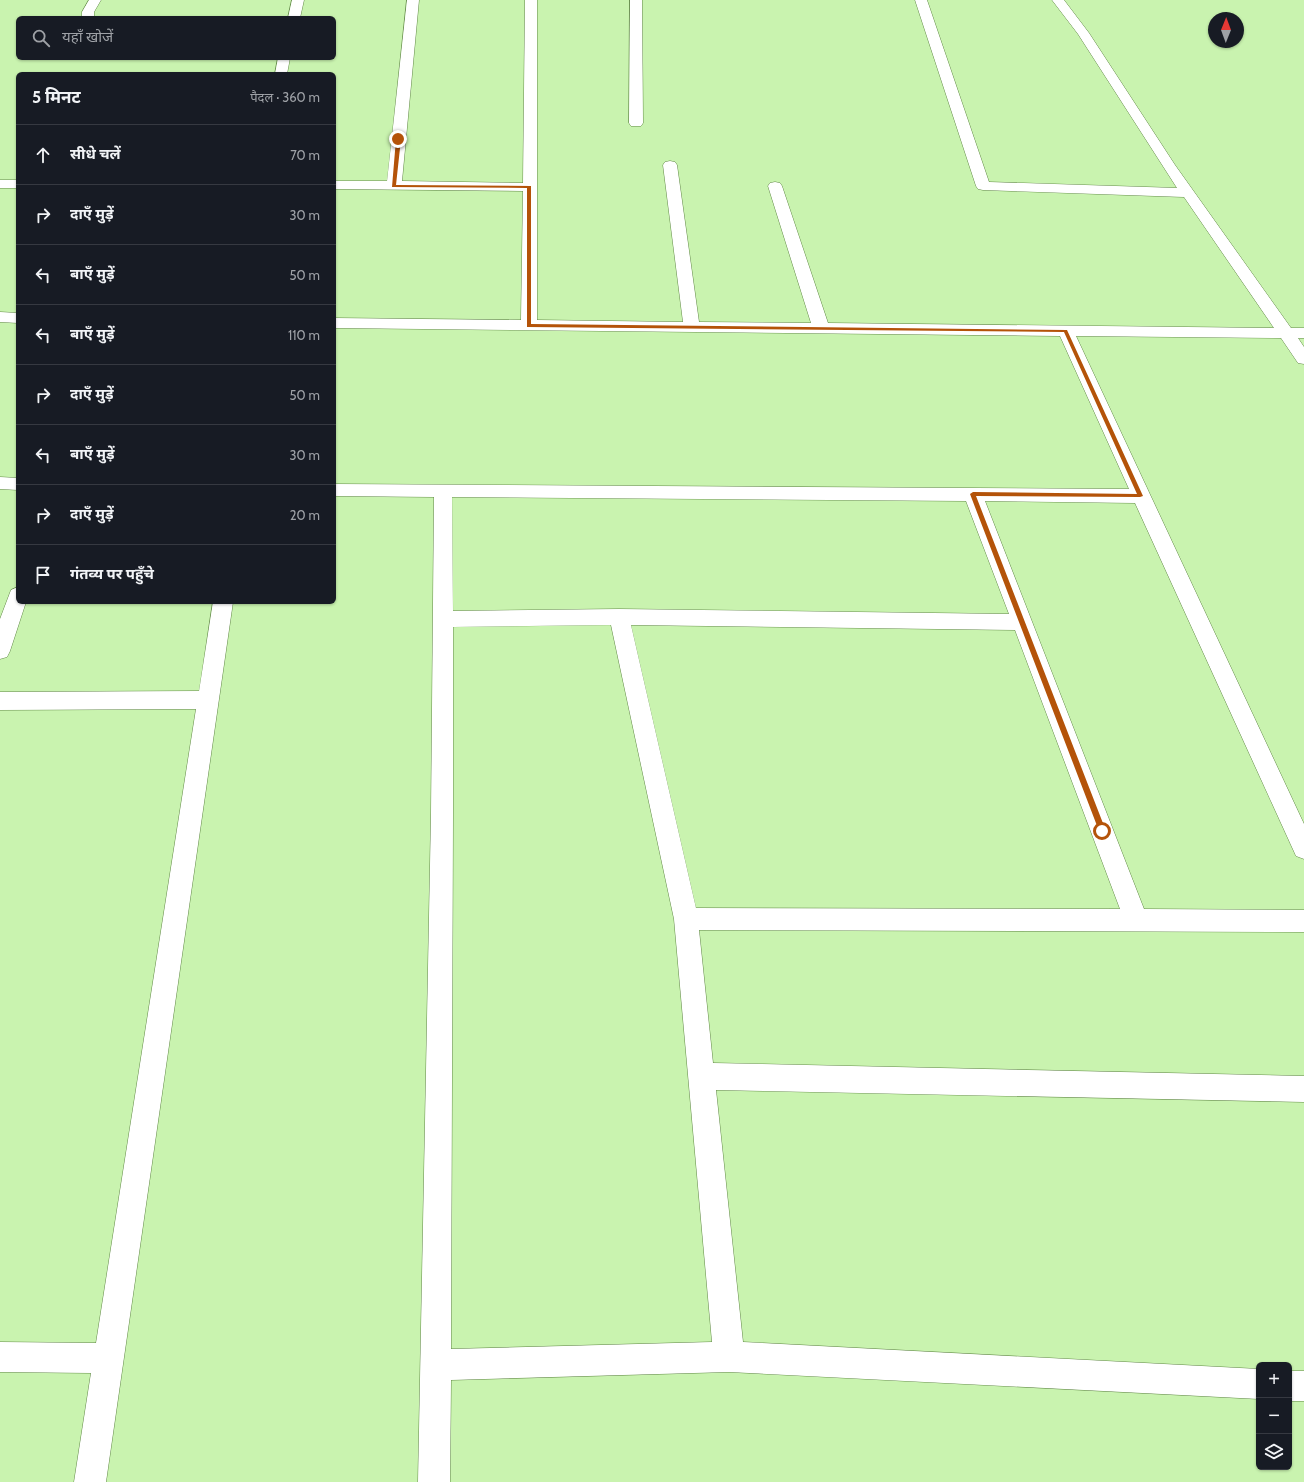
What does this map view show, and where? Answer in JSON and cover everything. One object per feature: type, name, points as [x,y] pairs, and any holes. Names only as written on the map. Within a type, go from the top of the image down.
[{"type":"street","points":[[88,16],[88,12],[94,0]]},
{"type":"street","points":[[294,16],[298,0]]},
{"type":"street","points":[[394,186],[413,0]]},
{"type":"street","points":[[529,326],[530,0]]},
{"type":"street","points":[[636,0],[636,123]]},
{"type":"street","points":[[921,0],[983,186],[1188,193]]},
{"type":"street","points":[[1058,0],[1082,33],[1188,193],[1304,359]]},
{"type":"street","points":[[281,72],[284,60]]},
{"type":"street","points":[[670,164],[692,327]]},
{"type":"street","points":[[0,184],[16,184]]},
{"type":"street","points":[[336,186],[530,187]]},
{"type":"street","points":[[775,186],[821,328]]},
{"type":"street","points":[[0,317],[16,318]]},
{"type":"street","points":[[336,322],[529,326],[1304,333]]},
{"type":"street","points":[[1066,331],[1140,496],[1302,841]]},
{"type":"street","points":[[0,483],[16,484]]},
{"type":"street","points":[[336,490],[1140,496]]},
{"type":"street","points":[[434,1482],[442,814],[443,491]]},
{"type":"street","points":[[973,494],[1136,920]]},
{"type":"street","points":[[0,651],[11,600]]},
{"type":"street","points":[[90,1482],[223,604]]},
{"type":"street","points":[[443,619],[619,617],[1022,622]]},
{"type":"street","points":[[619,617],[686,919],[729,1357]]},
{"type":"street","points":[[0,701],[208,700]]},
{"type":"street","points":[[686,919],[1304,921]]},
{"type":"street","points":[[702,1076],[1304,1089]]},
{"type":"street","points":[[0,1357],[109,1358]]},
{"type":"street","points":[[436,1365],[729,1357],[1256,1384]]},
{"type":"street","points":[[1292,1386],[1304,1386]]},
{"type":"route","points":[[398,139],[394,186],[530,187],[529,326],[1066,331],[1140,496],[973,494],[1102,831]]}]
